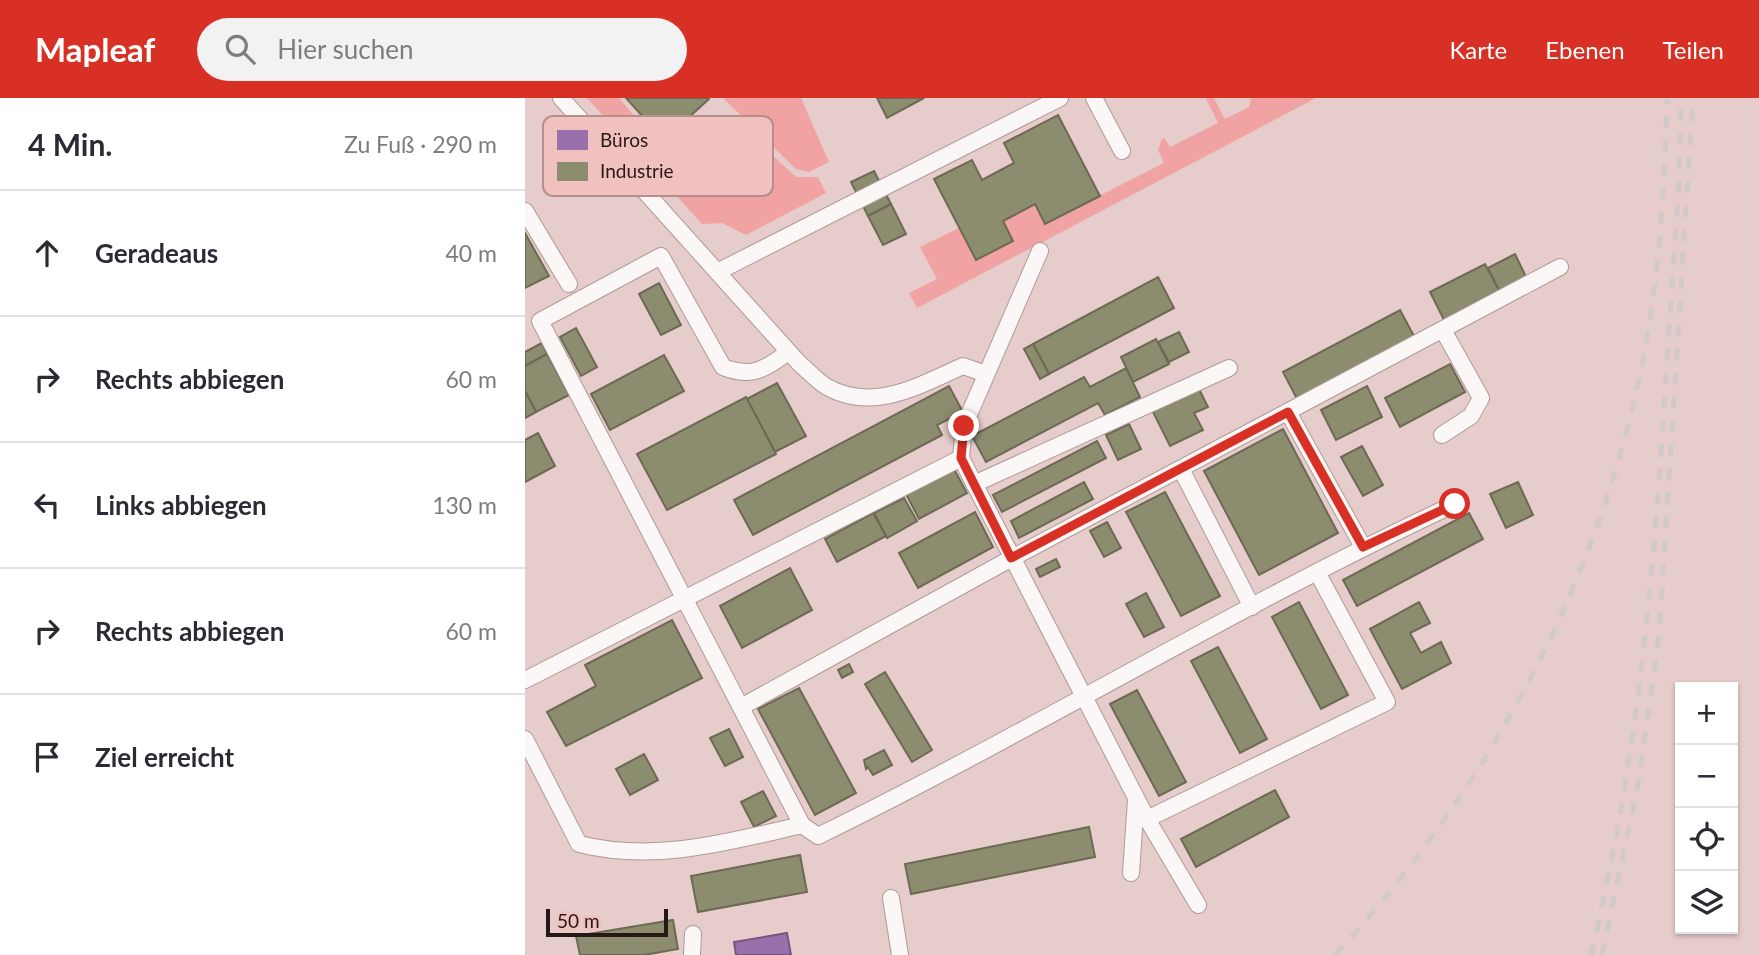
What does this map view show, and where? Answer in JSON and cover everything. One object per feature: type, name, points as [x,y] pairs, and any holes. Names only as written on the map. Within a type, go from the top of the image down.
[{"type":"lane","points":[[561,98],[577,116]]},
{"type":"lane","points":[[717,272],[1037,103],[1060,98]]},
{"type":"lane","points":[[1094,98],[1122,151]]},
{"type":"lane","points":[[649,196],[788,352],[827,387],[858,398],[898,394],[963,366],[986,374]]},
{"type":"lane","points":[[525,211],[569,284]]},
{"type":"lane","points":[[1040,251],[964,426],[961,458],[1147,819],[1198,905]]},
{"type":"lane","points":[[788,352],[769,366],[742,374],[723,367],[661,256],[540,321],[802,825],[818,836],[911,790],[1363,547],[1455,504]]},
{"type":"lane","points":[[740,707],[1011,558],[1559,267]]},
{"type":"lane","points":[[1441,435],[1471,416],[1481,398],[1443,330]]},
{"type":"lane","points":[[974,484],[1229,368]]},
{"type":"lane","points":[[1288,412],[1363,547]]},
{"type":"lane","points":[[525,680],[961,458]]},
{"type":"lane","points":[[1181,469],[1252,607]]},
{"type":"lane","points":[[1147,819],[1387,702],[1317,572]]},
{"type":"lane","points":[[525,739],[579,844],[637,852],[701,849],[802,825]]},
{"type":"lane","points":[[1132,873],[1136,797]]},
{"type":"lane","points":[[891,898],[900,955]]},
{"type":"lane","points":[[692,955],[693,934]]},
{"type":"shaded area","points":[[587,98],[619,98],[634,116],[603,116]]},
{"type":"shaded area","points":[[723,98],[801,98],[829,162],[809,172],[796,169],[773,147],[773,116],[742,116]]},
{"type":"shaded area","points":[[1206,98],[1214,98],[1225,119],[1249,107],[1251,98],[1316,98],[917,308],[909,293],[937,279],[920,247],[959,228],[976,260],[1013,241],[1003,221],[1035,204],[1046,223],[1164,163],[1158,150],[1162,139],[1164,138],[1170,147],[1218,123]]},
{"type":"shaded area","points":[[773,156],[796,177],[818,177],[826,193],[746,235],[722,223],[702,224],[676,196],[773,196]]},
{"type":"building: Büros","points":[[787,933],[791,955],[736,955],[734,942]]},
{"type":"building: Industrie","points":[[626,98],[709,99],[690,116],[642,116]]},
{"type":"building: Industrie","points":[[877,98],[924,98],[887,118]]},
{"type":"building: Industrie","points":[[1058,115],[1100,196],[1045,224],[1035,204],[1003,221],[1013,241],[976,260],[934,179],[972,160],[982,180],[1014,163],[1004,143]]},
{"type":"building: Industrie","points":[[874,171],[891,204],[868,216],[851,182]]},
{"type":"building: Industrie","points":[[891,204],[906,234],[883,245],[868,216]]},
{"type":"building: Industrie","points":[[525,233],[549,276],[525,288]]},
{"type":"building: Industrie","points":[[1515,254],[1528,281],[1501,295],[1488,268]]},
{"type":"building: Industrie","points":[[1485,264],[1500,292],[1444,320],[1430,292]]},
{"type":"building: Industrie","points":[[1158,277],[1174,308],[1049,374],[1033,344]]},
{"type":"building: Industrie","points":[[659,283],[681,325],[661,335],[639,294]]},
{"type":"building: Industrie","points":[[1400,310],[1414,336],[1297,399],[1283,372]]},
{"type":"building: Industrie","points":[[576,328],[597,367],[581,376],[560,337]]},
{"type":"building: Industrie","points":[[1179,332],[1189,352],[1169,362],[1158,342]]},
{"type":"building: Industrie","points":[[1156,339],[1169,364],[1133,382],[1121,357]]},
{"type":"building: Industrie","points":[[542,343],[547,354],[525,366],[525,352]]},
{"type":"building: Industrie","points":[[1033,344],[1049,374],[1040,379],[1024,349]]},
{"type":"building: Industrie","points":[[547,354],[569,395],[536,412],[525,391],[525,366]]},
{"type":"building: Industrie","points":[[664,355],[684,391],[610,430],[591,394]]},
{"type":"building: Industrie","points":[[1450,364],[1465,392],[1400,427],[1385,398]]},
{"type":"building: Industrie","points":[[1126,368],[1140,397],[1105,415],[1098,403],[986,462],[972,436],[1084,377],[1090,387]]},
{"type":"building: Industrie","points":[[777,383],[806,436],[775,452],[747,399]]},
{"type":"building: Industrie","points":[[949,386],[963,412],[937,425],[942,435],[753,535],[734,500]]},
{"type":"building: Industrie","points":[[1367,386],[1382,417],[1336,440],[1321,410]]},
{"type":"building: Industrie","points":[[1198,387],[1208,407],[1194,413],[1203,430],[1170,446],[1152,410]]},
{"type":"building: Industrie","points":[[525,391],[536,412],[525,418]]},
{"type":"building: Industrie","points":[[746,397],[776,454],[667,510],[637,454]]},
{"type":"building: Industrie","points":[[1129,424],[1141,449],[1118,460],[1106,435]]},
{"type":"building: Industrie","points":[[1283,429],[1338,533],[1259,575],[1204,471]]},
{"type":"building: Industrie","points":[[538,433],[555,466],[525,482],[525,440]]},
{"type":"building: Industrie","points":[[1097,441],[1106,458],[1002,512],[993,495]]},
{"type":"building: Industrie","points":[[1362,446],[1383,485],[1363,496],[1341,457]]},
{"type":"building: Industrie","points":[[954,469],[967,493],[919,519],[906,494]]},
{"type":"building: Industrie","points":[[1084,482],[1093,499],[1019,538],[1011,521]]},
{"type":"building: Industrie","points":[[1518,482],[1533,515],[1506,528],[1490,494]]},
{"type":"building: Industrie","points":[[1165,492],[1220,596],[1181,616],[1126,512]]},
{"type":"building: Industrie","points":[[904,498],[917,521],[887,538],[874,513]]},
{"type":"building: Industrie","points":[[975,512],[993,547],[918,588],[899,553]]},
{"type":"building: Industrie","points":[[873,513],[886,536],[837,562],[825,539]]},
{"type":"building: Industrie","points":[[1469,513],[1483,539],[1357,606],[1343,580]]},
{"type":"building: Industrie","points":[[1107,522],[1121,548],[1104,557],[1090,531]]},
{"type":"building: Industrie","points":[[1056,559],[1060,567],[1040,577],[1036,569]]},
{"type":"building: Industrie","points":[[790,568],[812,610],[742,648],[720,606]]},
{"type":"building: Industrie","points":[[1146,593],[1164,627],[1144,637],[1126,604]]},
{"type":"building: Industrie","points":[[1299,602],[1348,695],[1321,709],[1272,617]]},
{"type":"building: Industrie","points":[[1419,602],[1430,623],[1410,633],[1421,653],[1441,642],[1451,663],[1402,689],[1370,629]]},
{"type":"building: Industrie","points":[[672,620],[702,678],[566,746],[547,712],[596,686],[585,665]]},
{"type":"building: Industrie","points":[[1218,647],[1267,739],[1240,753],[1191,661]]},
{"type":"building: Industrie","points":[[849,664],[853,672],[842,678],[838,670]]},
{"type":"building: Industrie","points":[[885,672],[932,750],[912,762],[865,684]]},
{"type":"building: Industrie","points":[[799,688],[856,793],[815,815],[758,709]]},
{"type":"building: Industrie","points":[[1137,690],[1186,782],[1159,796],[1110,704]]},
{"type":"building: Industrie","points":[[729,729],[743,757],[725,766],[710,738]]},
{"type":"building: Industrie","points":[[884,750],[892,765],[873,775],[868,767],[866,769],[864,760]]},
{"type":"building: Industrie","points":[[644,754],[658,780],[630,795],[616,769]]},
{"type":"building: Industrie","points":[[1275,790],[1289,817],[1196,867],[1181,839]]},
{"type":"building: Industrie","points":[[763,791],[776,816],[754,827],[741,802]]},
{"type":"building: Industrie","points":[[1089,827],[1095,857],[911,894],[905,864]]},
{"type":"building: Industrie","points":[[800,855],[807,892],[698,912],[691,876]]},
{"type":"building: Industrie","points":[[673,920],[678,949],[644,955],[580,955],[576,936]]},
{"type":"railway","points":[[1335,955],[1395,885],[1451,811],[1500,732],[1544,651],[1582,566],[1613,479],[1637,389],[1659,248],[1667,98]]},
{"type":"railway","points":[[1591,955],[1633,735],[1650,587],[1676,230],[1681,98]]},
{"type":"railway","points":[[1602,955],[1638,784],[1659,636],[1693,98]]},
{"type":"route","points":[[964,426],[961,458],[1011,558],[1288,412],[1363,547],[1455,504]]}]
